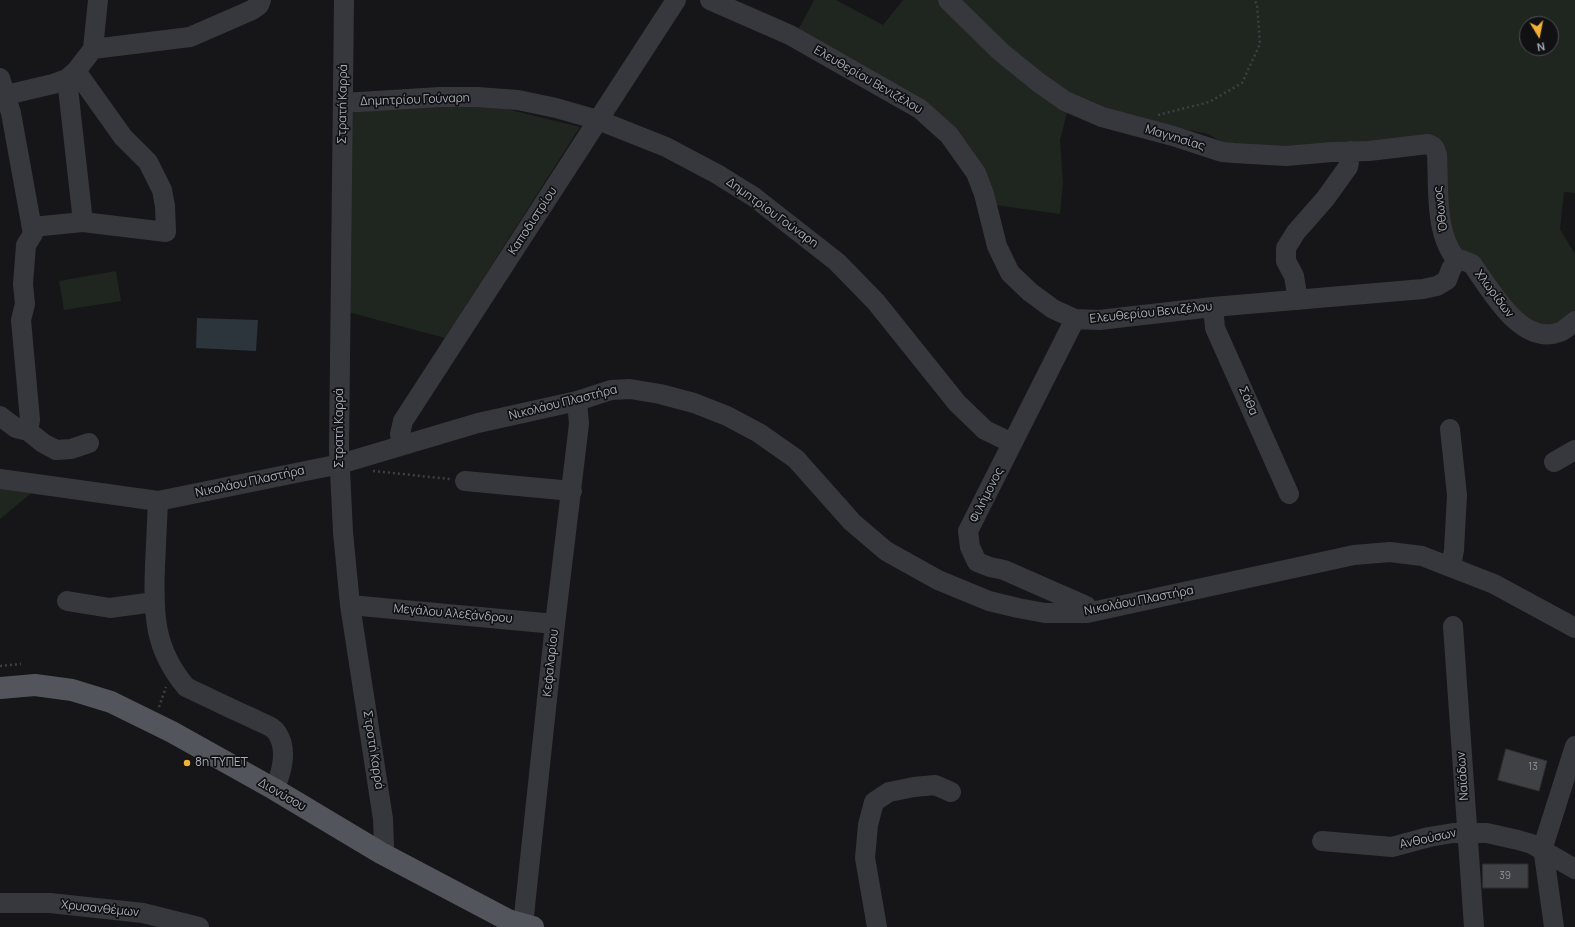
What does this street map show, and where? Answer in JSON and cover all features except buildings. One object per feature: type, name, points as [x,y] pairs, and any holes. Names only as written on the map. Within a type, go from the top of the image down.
[{"type":"main road","name":"Διονύσου","points":[[0,688],[35,685],[72,690],[111,702],[154,723],[274,789],[381,853],[519,925]]},
{"type":"street","points":[[28,431],[30,420],[21,320],[25,304],[23,284],[26,245],[33,234],[4,97],[53,84],[71,75],[93,49],[98,0]]},
{"type":"street","points":[[93,49],[190,37],[252,10],[259,5],[261,0]]},
{"type":"street","name":"Στρατή Καρρά","points":[[344,0],[340,464],[342,532],[350,605],[384,819],[384,845],[381,853]]},
{"type":"street","name":"Καποδιστρίου","points":[[402,445],[400,434],[403,421],[676,0]]},
{"type":"street","name":"Ελευθερίου Βενιζέλου","points":[[710,0],[790,35],[920,109],[949,135],[976,173],[984,194],[997,246],[1010,273],[1030,292],[1053,309],[1075,319],[1099,320],[1213,307],[1423,289],[1437,286],[1447,280],[1456,260]]},
{"type":"street","name":"Μαγνησίας","points":[[948,0],[1001,52],[1038,82],[1065,101],[1094,114],[1173,136],[1222,152],[1286,156],[1369,151],[1428,144],[1435,148],[1437,155]]},
{"type":"street","points":[[32,227],[83,222],[166,232],[165,206],[162,190],[148,162],[123,137],[71,75]]},
{"type":"street","points":[[71,75],[83,222]]},
{"type":"street","name":"Δημητρίου Γούναρη","points":[[343,103],[440,97],[477,97],[518,100],[556,108],[598,120],[666,147],[717,174],[754,197],[837,262],[876,302],[957,402],[985,430],[1012,443]]},
{"type":"street","points":[[1298,300],[1294,276],[1286,261],[1286,248],[1296,232],[1325,199],[1348,167],[1351,151]]},
{"type":"street","name":"Όθωνος","points":[[1437,155],[1439,200],[1443,232],[1450,253],[1456,260]]},
{"type":"street","name":"Χλωρίδων","points":[[1456,260],[1462,260],[1472,264],[1513,320],[1533,332],[1546,335],[1561,332],[1575,321]]},
{"type":"street","name":"Σάθα","points":[[1213,307],[1215,328],[1289,494]]},
{"type":"street","name":"Φιλήμονος","points":[[1075,319],[968,531],[970,547],[977,562],[1004,570],[1086,606],[1087,613]]},
{"type":"street","name":"Νικολάου Πλαστήρα","points":[[0,479],[158,501],[340,464],[478,423],[577,401],[611,390],[630,389],[680,398],[727,416],[759,433],[796,459],[852,522],[886,551],[938,580],[989,601],[1045,613],[1087,613],[1354,555],[1390,552],[1422,556],[1494,584],[1575,628]]},
{"type":"street","name":"Κεφαλαρίου","points":[[519,925],[572,491],[579,424],[577,401]]},
{"type":"street","points":[[0,416],[16,428],[28,431],[42,443],[56,450],[71,449],[89,443]]},
{"type":"street","points":[[1450,429],[1457,495],[1454,550],[1450,567]]},
{"type":"street","points":[[1554,462],[1575,450]]},
{"type":"street","points":[[465,481],[572,491]]},
{"type":"street","points":[[158,501],[154,602],[157,630],[165,654],[179,679],[186,687],[264,723],[277,731],[281,740],[283,757],[279,777],[274,789]]},
{"type":"street","points":[[67,601],[110,608],[154,602]]},
{"type":"street","name":"Μεγάλου Αλεξάνδρου","points":[[350,605],[555,624]]},
{"type":"street","name":"Ναϊάδων","points":[[1453,626],[1474,927]]},
{"type":"street","points":[[1554,927],[1543,851],[1575,746]]},
{"type":"street","points":[[877,927],[865,858],[868,825],[874,802],[889,792],[914,787],[936,785],[951,792]]},
{"type":"street","name":"Ανθούσων","points":[[1322,841],[1392,847],[1429,837],[1467,832],[1487,832],[1532,844],[1575,869]]},
{"type":"street","name":"Χρυσανθέμων","points":[[0,902],[50,904],[143,913],[199,927]]},
{"type":"path","points":[[1134,126],[1158,115],[1209,102],[1242,83],[1260,44],[1257,4],[1254,0]]},
{"type":"path","points":[[368,470],[465,481]]},
{"type":"path","points":[[0,666],[21,664]]},
{"type":"path","points":[[154,723],[166,690],[166,683]]},
{"type":"shaded area","points":[[814,0],[836,0],[883,25],[903,0],[1575,0],[1575,193],[1564,192],[1560,229],[1575,254],[1575,318],[1547,330],[1528,325],[1451,243],[1440,141],[1286,150],[1230,147],[1208,134],[1131,119],[1073,99],[1067,113],[1060,140],[1063,183],[1060,214],[995,205],[962,142],[798,30]]},
{"type":"shaded area","points":[[438,105],[499,107],[580,127],[445,338],[348,312],[348,113]]},
{"type":"shaded area","points":[[116,271],[121,301],[64,310],[59,281]]},
{"type":"shaded area","points":[[197,318],[258,320],[256,351],[196,348]]},
{"type":"shaded area","points":[[0,485],[35,490],[0,519]]},
{"type":"place","name":"8η ΤΥΠΕΤ","points":[[187,763]]}]
